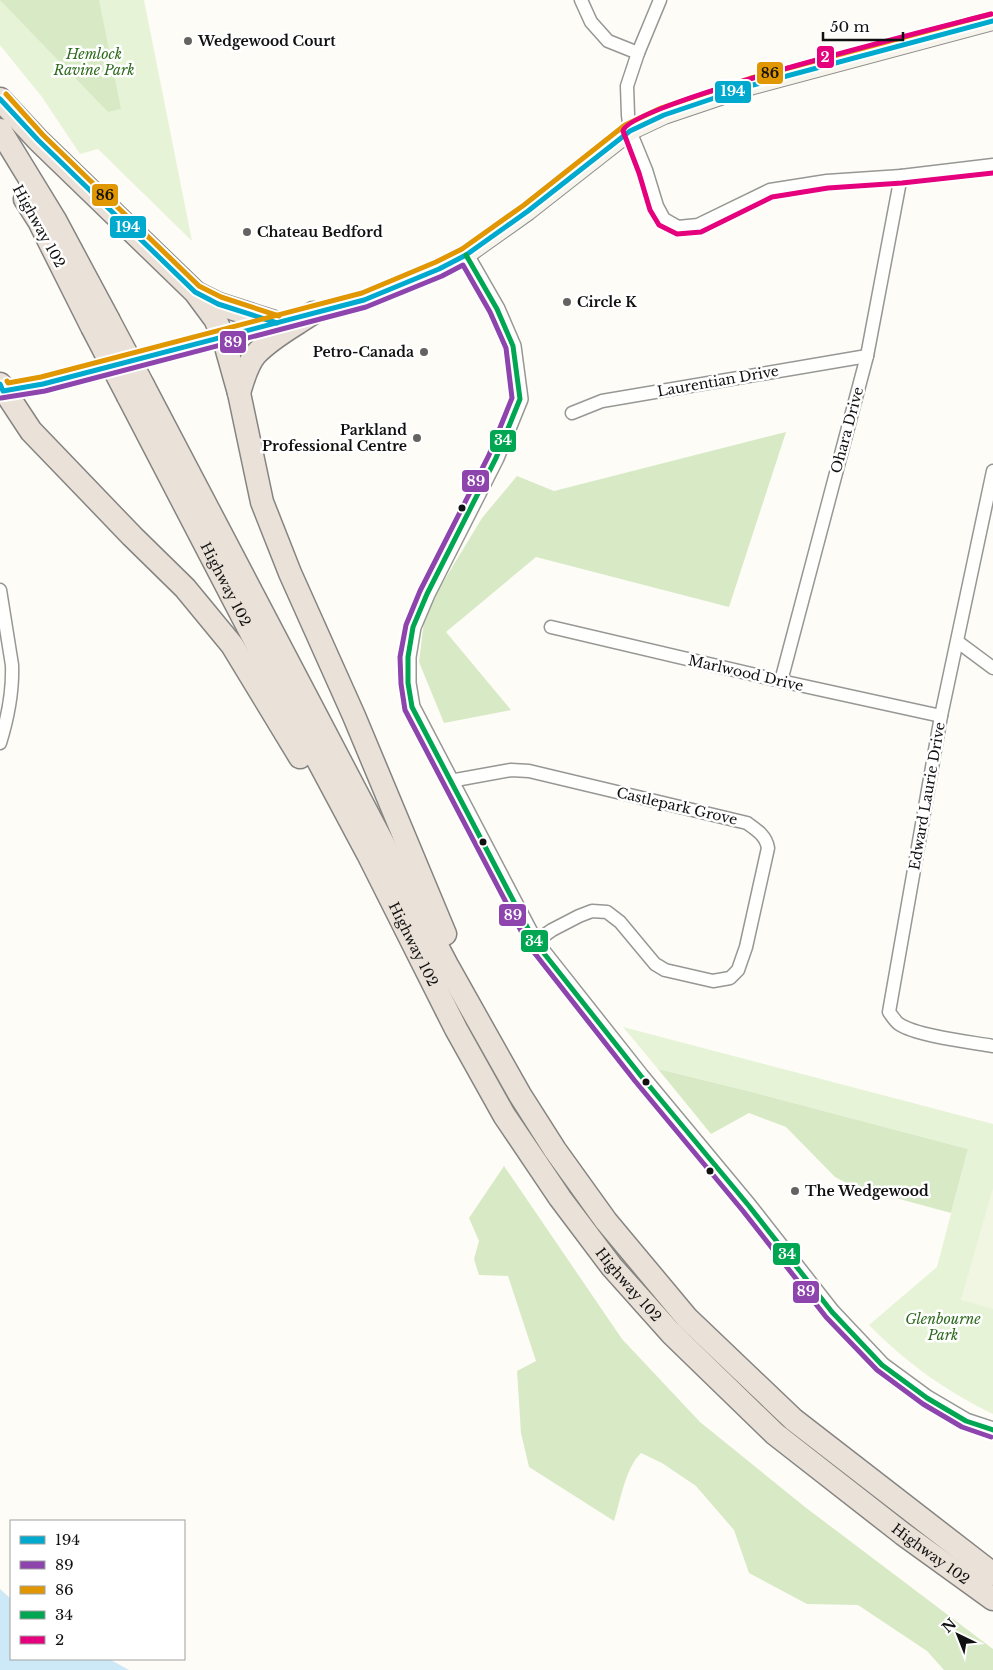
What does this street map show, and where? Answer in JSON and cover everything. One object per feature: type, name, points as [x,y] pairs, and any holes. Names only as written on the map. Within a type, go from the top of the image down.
[{"type":"highway","points":[[0,99],[45,146],[195,292],[215,320],[223,336],[239,393],[262,502],[290,573],[354,716],[492,1044]]},
{"type":"highway","name":"Highway 102","points":[[0,130],[55,220],[100,323]]},
{"type":"highway","name":"Highway 102","points":[[0,158],[100,323],[520,1095],[561,1158],[606,1221],[687,1318],[794,1420],[993,1574]]},
{"type":"highway","points":[[195,292],[218,304],[277,324]]},
{"type":"highway","points":[[239,393],[245,373],[255,355],[272,340],[313,313]]},
{"type":"highway","points":[[1,389],[31,431],[185,588],[232,646],[299,755],[433,984]]},
{"type":"highway","name":"Highway 102","points":[[136,391],[289,706],[368,854],[456,1028],[504,1114],[555,1190],[612,1267],[671,1332],[775,1434],[903,1534],[993,1600]]},
{"type":"main road","points":[[1,389],[43,384],[364,300],[439,269],[466,254],[528,211],[630,130],[664,115],[753,86],[993,21]]},
{"type":"street","points":[[581,0],[591,22],[608,41],[638,52]]},
{"type":"street","points":[[660,0],[638,52],[627,86],[630,130],[664,219],[678,227],[698,225],[770,190],[827,181],[901,176],[993,164]]},
{"type":"street","name":"Ohara Drive","points":[[781,681],[867,356],[901,176]]},
{"type":"street","points":[[466,254],[497,309],[513,346],[520,399],[496,458],[427,594],[414,627],[408,657],[408,683],[412,707],[535,942],[641,1076],[750,1206],[832,1312],[882,1365],[927,1398],[966,1420],[993,1430]]},
{"type":"street","name":"Laurentian Drive","points":[[572,413],[602,401],[867,356]]},
{"type":"street","name":"Edward Laurie Drive","points":[[993,470],[941,716],[889,1012],[897,1023],[909,1028],[942,1038],[993,1046]]},
{"type":"street","points":[[0,590],[12,678],[9,714],[0,743]]},
{"type":"street","name":"Marlwood Drive","points":[[551,627],[941,716]]},
{"type":"street","points":[[958,642],[993,668]]},
{"type":"street","name":"Castlepark Grove","points":[[450,781],[511,770],[529,771],[747,823],[758,830],[766,840],[768,848],[746,946],[738,970],[730,978],[713,981],[665,970],[655,964],[620,922],[607,912],[592,912],[579,916],[552,930],[535,942]]},
{"type":"green space","name":"Hemlock Ravine Park","points":[[0,0],[144,0],[192,241],[98,149],[80,154],[42,97],[0,45]]},
{"type":"green space","points":[[0,0],[99,0],[121,109],[108,112]]},
{"type":"green space","points":[[786,432],[729,607],[536,557],[446,632],[511,710],[444,723],[419,662],[425,612],[482,518],[517,476],[554,491]]},
{"type":"green space","name":"Glenbourne Park","points":[[623,1027],[993,1124],[993,1414],[959,1396],[927,1375],[897,1352],[869,1325],[937,1267],[968,1149],[658,1069]]},
{"type":"green space","points":[[658,1069],[968,1149],[951,1213],[852,1186],[835,1177],[786,1127],[749,1113],[711,1134]]},
{"type":"green space","points":[[504,1166],[622,1339],[700,1422],[805,1507],[993,1649],[993,1670],[944,1670],[927,1651],[858,1605],[807,1604],[749,1573],[734,1530],[696,1486],[662,1463],[641,1453],[627,1476],[614,1521],[529,1467],[521,1433],[517,1371],[536,1361],[508,1276],[479,1275],[474,1259],[479,1241],[469,1218]]},
{"type":"green space","points":[[993,1188],[993,1309],[961,1300]]},
{"type":"water","points":[[0,1589],[10,1598],[10,1660],[111,1660],[129,1670],[0,1670]]},
{"type":"transit line","name":"86","points":[[7,381],[8,383],[41,377],[362,293],[462,249],[524,205],[625,125],[661,108],[751,78],[991,14]]},
{"type":"transit line","name":"2","points":[[991,14],[793,66],[731,85],[639,118],[623,131],[639,173],[650,210],[659,225],[677,234],[701,232],[772,197],[828,188],[902,183],[993,173]]},
{"type":"transit line","name":"194","points":[[0,384],[3,391],[43,384],[364,300],[439,269],[466,255],[528,211],[630,131],[664,115],[753,85],[993,21]]},
{"type":"transit line","name":"86","points":[[6,94],[43,135],[199,286],[221,297],[279,316]]},
{"type":"transit line","name":"194","points":[[0,99],[38,140],[195,292],[218,304],[277,323]]},
{"type":"transit line","name":"34","points":[[466,255],[497,309],[513,346],[520,399],[496,458],[427,594],[413,627],[408,657],[408,683],[412,707],[535,942],[641,1076],[749,1206],[832,1312],[882,1365],[927,1398],[966,1421],[993,1430]]},
{"type":"transit line","name":"89","points":[[1,398],[45,391],[366,307],[442,276],[463,265],[490,312],[506,348],[512,398],[489,455],[420,591],[406,625],[400,657],[401,684],[405,710],[529,946],[635,1081],[743,1211],[826,1317],[877,1370],[923,1404],[962,1427],[991,1437]]},
{"type":"place","name":"Wedgewood Court","points":[[188,41]]},
{"type":"place","name":"Chateau Bedford","points":[[247,232]]},
{"type":"place","name":"Circle K","points":[[567,302]]},
{"type":"place","name":"Petro-Canada","points":[[424,352]]},
{"type":"place","name":"Parkland Professional Centre","points":[[417,438]]},
{"type":"place","name":"The Wedgewood","points":[[795,1191]]}]
